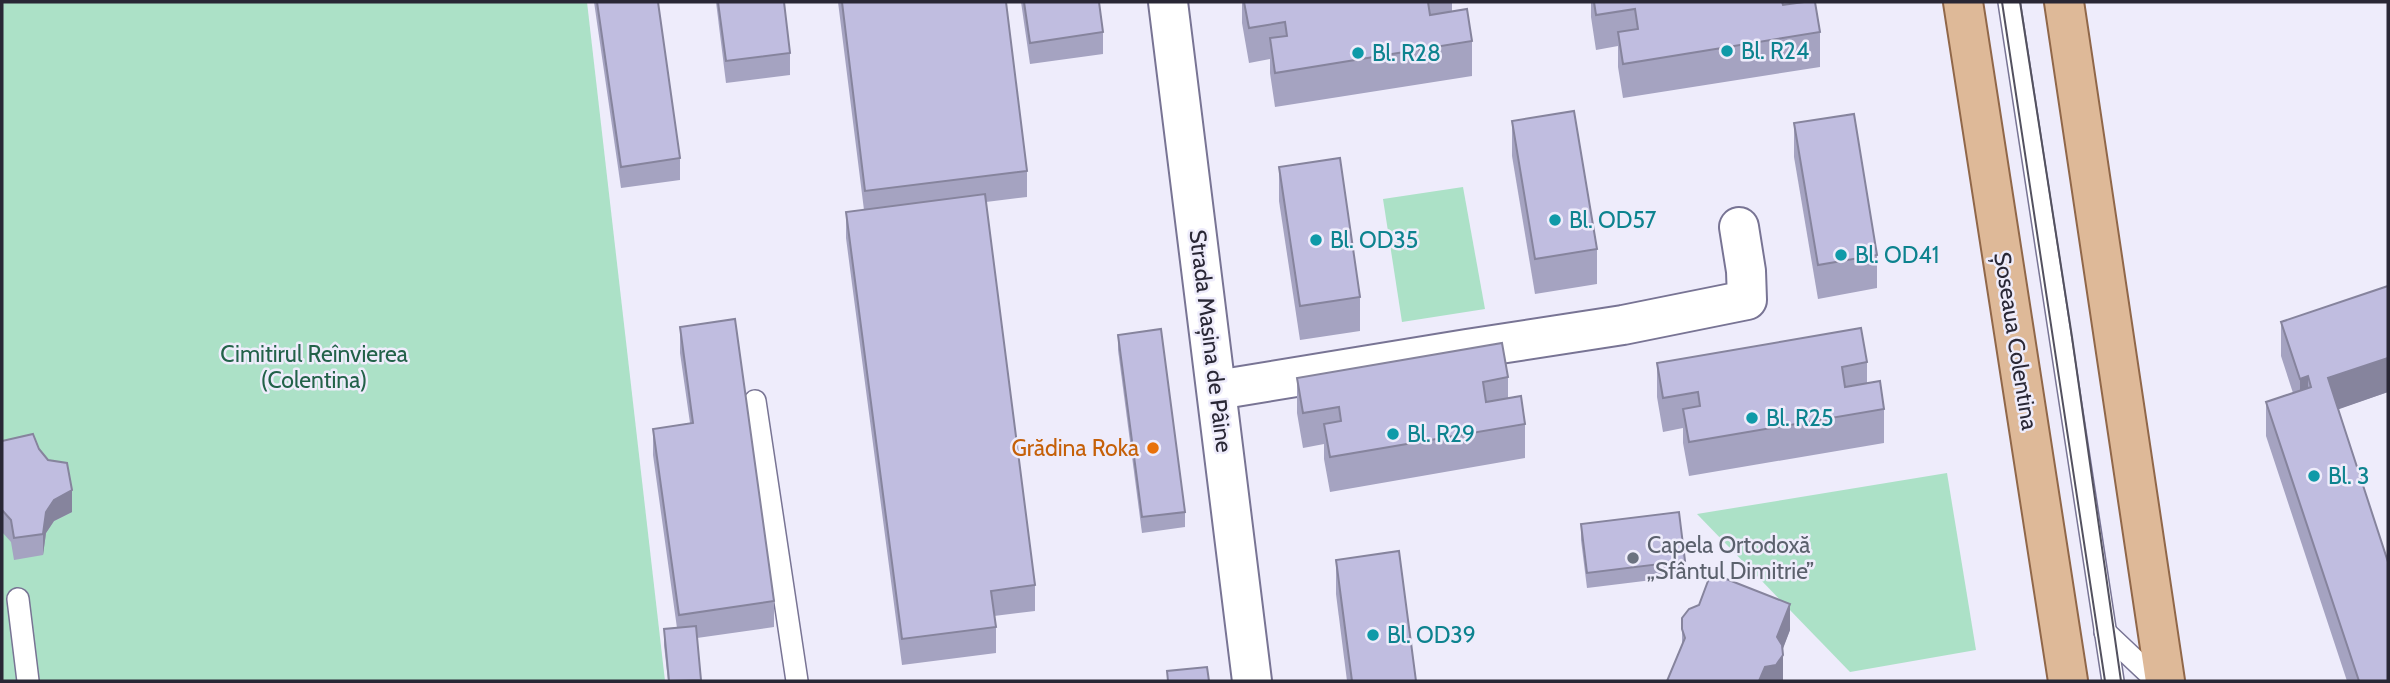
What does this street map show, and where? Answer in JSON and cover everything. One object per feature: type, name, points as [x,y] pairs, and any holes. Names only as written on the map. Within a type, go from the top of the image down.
[{"type":"main road","name":"Șoseaua Colentina","points":[[1963,2],[2068,681]]},
{"type":"main road","points":[[2063,2],[2165,681]]},
{"type":"street","name":"Strada Mașina de Pâine","points":[[1168,2],[1252,681]]},
{"type":"street","points":[[1217,390],[1623,325],[1747,300],[1746,271],[1739,228]]},
{"type":"lane","points":[[2009,2],[2113,681]]},
{"type":"lane","points":[[755,401],[797,681]]},
{"type":"lane","points":[[18,599],[29,681]]},
{"type":"lane","points":[[2105,632],[2157,681]]},
{"type":"green space","name":"Cimitirul Reînvierea (Colentina)","points":[[2,2],[587,2],[665,681],[2,681]]},
{"type":"green space","points":[[1463,187],[1485,309],[1402,322],[1383,199]]},
{"type":"green space","points":[[1947,473],[1976,650],[1850,672],[1697,514]]},
{"type":"building","points":[[597,2],[658,2],[680,158],[621,167]]},
{"type":"building","points":[[718,2],[784,2],[790,53],[726,61]]},
{"type":"building","points":[[842,2],[1006,2],[1027,171],[865,191]]},
{"type":"building","points":[[1024,2],[1099,2],[1103,32],[1030,43]]},
{"type":"building","points":[[1244,2],[1428,2],[1430,15],[1467,9],[1472,41],[1275,73],[1270,38],[1287,36],[1285,22],[1249,28]]},
{"type":"building","points":[[1594,2],[1782,2],[1783,5],[1815,2],[1820,32],[1623,64],[1618,32],[1638,29],[1635,9],[1596,15]]},
{"type":"building","name":"Bl. OD57","points":[[1574,111],[1597,249],[1535,259],[1512,121]]},
{"type":"building","name":"Bl. OD41","points":[[1854,114],[1877,255],[1818,265],[1794,123]]},
{"type":"building","name":"Bl. OD35","points":[[1340,158],[1360,297],[1300,306],[1279,167]]},
{"type":"building","points":[[985,194],[1035,585],[991,591],[996,627],[902,639],[846,212]]},
{"type":"building","name":"Bl. 3","points":[[2388,286],[2388,358],[2328,378],[2388,562],[2388,681],[2359,681],[2266,402],[2311,387],[2308,376],[2300,379],[2281,322]]},
{"type":"building","points":[[735,319],[774,601],[679,615],[653,429],[693,423],[680,327]]},
{"type":"building","points":[[1861,328],[1867,362],[1842,367],[1845,387],[1880,381],[1884,409],[1689,442],[1683,409],[1700,406],[1698,392],[1663,398],[1657,363]]},
{"type":"building","name":"Grădina Roka","points":[[1161,329],[1185,512],[1142,517],[1118,335]]},
{"type":"building","points":[[1502,343],[1508,377],[1483,382],[1486,402],[1521,396],[1525,424],[1330,457],[1324,424],[1341,421],[1339,407],[1303,413],[1297,378]]},
{"type":"building","points":[[33,434],[39,449],[48,460],[67,463],[72,490],[54,500],[46,512],[43,534],[14,538],[11,520],[2,510],[2,441]]},
{"type":"building","name":"Capela Ortodoxă „Sfântul Dimitrie”","points":[[1679,512],[1685,561],[1587,573],[1581,524]]},
{"type":"building","name":"Bl. OD39","points":[[1399,551],[1416,681],[1352,681],[1336,560]]},
{"type":"building","points":[[1711,573],[1790,604],[1777,637],[1782,645],[1783,655],[1776,665],[1765,667],[1759,681],[1667,681],[1685,638],[1682,618],[1689,609],[1699,605]]},
{"type":"building","points":[[696,626],[701,680],[669,681],[664,629]]},
{"type":"building","points":[[1207,667],[1209,681],[1168,681],[1167,671]]},
{"type":"tram line","points":[[2002,2],[2105,681]]},
{"type":"tram line","points":[[2020,2],[2072,337],[2121,681]]},
{"type":"place","name":"Bl. R24","points":[[1727,51]]},
{"type":"place","name":"Bl. R28","points":[[1358,53]]},
{"type":"place","name":"Bl. OD57","points":[[1555,220]]},
{"type":"place","name":"Bl. OD35","points":[[1316,240]]},
{"type":"place","name":"Bl. OD41","points":[[1841,255]]},
{"type":"place","name":"Bl. R25","points":[[1752,418]]},
{"type":"place","name":"Bl. R29","points":[[1393,434]]},
{"type":"place","name":"Grădina Roka","points":[[1153,448]]},
{"type":"place","name":"Bl. 3","points":[[2314,476]]},
{"type":"place","name":"Capela Ortodoxă „Sfântul Dimitrie”","points":[[1633,558]]},
{"type":"place","name":"Bl. OD39","points":[[1373,635]]}]
